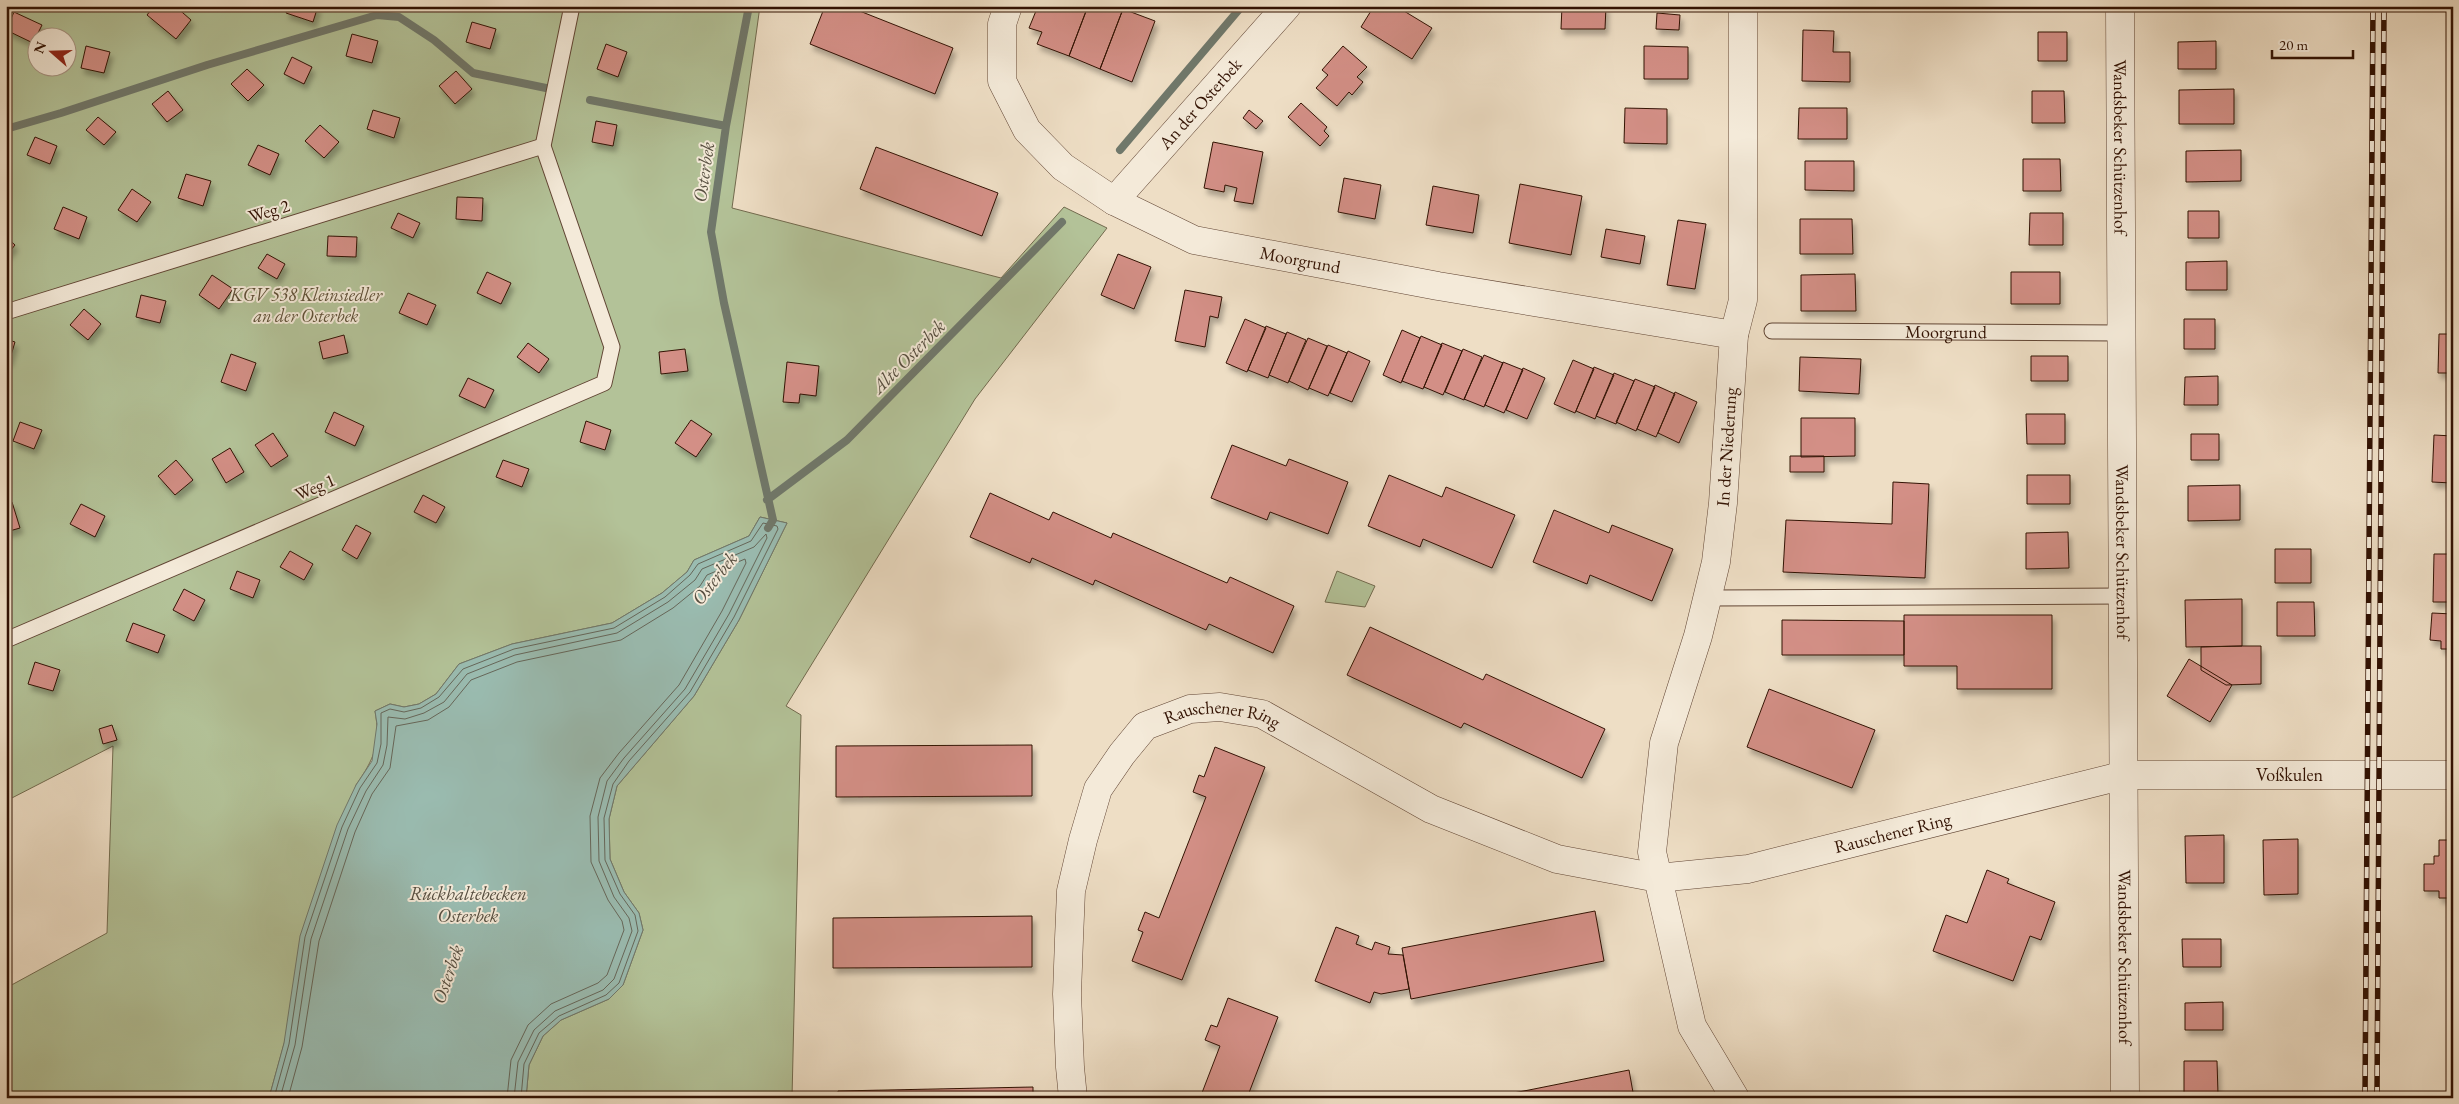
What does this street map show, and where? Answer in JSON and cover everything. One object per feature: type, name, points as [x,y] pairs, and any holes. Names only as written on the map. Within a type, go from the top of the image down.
[{"type":"street","name":"Moorgrund","points":[[1008,6],[1002,24],[1002,81],[1027,130],[1063,167],[1114,201],[1194,240],[1438,286],[1734,335]]},
{"type":"street","name":"An der Osterbek","points":[[1114,201],[1171,140],[1288,6]]},
{"type":"street","name":"In der Niederung","points":[[1658,878],[1652,852],[1664,743],[1708,598],[1723,503],[1734,335],[1743,300],[1743,6]]},
{"type":"street","name":"Wandsbeker Schützenhof","points":[[2120,6],[2125,1098]]},
{"type":"street","name":"Rauschener Ring","points":[[1073,1098],[1069,1058],[1068,958],[1071,891],[1098,789],[1122,754],[1145,726],[1190,708],[1220,707],[1262,714],[1431,809],[1557,859],[1658,878],[1748,869],[2125,775]]},
{"type":"street","name":"Voßkulen","points":[[2125,775],[2453,775]]},
{"type":"street","points":[[1658,878],[1692,1026],[1735,1098]]},
{"type":"lane","points":[[543,146],[572,6]]},
{"type":"lane","name":"Weg 2","points":[[6,312],[543,146]]},
{"type":"lane","name":"Weg 1","points":[[6,640],[604,384],[612,347],[543,146]]},
{"type":"lane","name":"Moorgrund","points":[[1772,332],[2120,333]]},
{"type":"lane","points":[[1708,598],[2122,596]]},
{"type":"green space","name":"KGV 538 Kleinsiedler an der Osterbek","points":[[6,6],[760,6],[732,208],[1001,278],[1064,207],[1107,228],[975,399],[786,706],[801,715],[792,1098],[526,1098],[529,1065],[543,1036],[561,1020],[609,999],[623,985],[643,930],[639,913],[624,892],[610,859],[609,819],[617,786],[694,696],[739,620],[787,523],[760,517],[749,536],[694,560],[687,572],[662,593],[612,623],[512,644],[459,664],[436,694],[419,704],[404,707],[390,704],[375,711],[377,733],[372,759],[356,785],[269,1098],[6,1098],[6,988],[107,933],[113,746],[6,801]]},
{"type":"green space","points":[[1337,571],[1375,586],[1365,607],[1325,602]]},
{"type":"water","name":"Rückhaltebecken Osterbek","points":[[760,517],[787,523],[739,620],[694,696],[617,786],[609,819],[610,859],[624,892],[639,913],[643,930],[623,985],[609,999],[561,1020],[543,1036],[529,1065],[526,1098],[269,1098],[284,1043],[300,936],[337,825],[356,785],[372,761],[377,724],[375,711],[390,704],[404,707],[419,704],[436,694],[459,664],[512,644],[612,623],[662,593],[687,572],[694,560],[749,536]]},
{"type":"building","points":[[154,6],[175,6],[191,20],[176,39],[147,15]]},
{"type":"building","points":[[288,6],[318,6],[313,22],[286,13]]},
{"type":"building","points":[[825,6],[847,6],[953,48],[935,94],[810,44]]},
{"type":"building","points":[[1038,6],[1051,9],[1052,6],[1088,6],[1069,56],[1037,44],[1042,32],[1029,28]]},
{"type":"building","points":[[1088,6],[1117,6],[1123,9],[1100,69],[1069,56]]},
{"type":"building","points":[[1374,6],[1388,6],[1396,11],[1399,8],[1432,28],[1412,59],[1361,27]]},
{"type":"building","points":[[1562,6],[1606,6],[1605,29],[1561,29]]},
{"type":"building","points":[[1123,9],[1155,21],[1132,82],[1100,69]]},
{"type":"building","points":[[14,12],[42,25],[40,28],[28,28],[28,41],[6,30]]},
{"type":"building","points":[[1657,13],[1680,15],[1679,30],[1656,29]]},
{"type":"building","points":[[472,22],[496,29],[490,49],[466,42]]},
{"type":"building","points":[[1803,30],[1834,31],[1833,52],[1850,52],[1850,82],[1802,81]]},
{"type":"building","points":[[2038,32],[2067,32],[2067,61],[2038,61]]},
{"type":"building","points":[[352,34],[378,41],[372,63],[346,56]]},
{"type":"building","points":[[2216,41],[2216,69],[2178,69],[2178,42]]},
{"type":"building","points":[[606,44],[627,52],[618,77],[597,69]]},
{"type":"building","points":[[86,46],[110,52],[104,73],[81,68]]},
{"type":"building","points":[[1343,46],[1367,67],[1357,77],[1363,82],[1352,95],[1349,92],[1337,106],[1316,88],[1328,75],[1322,70]]},
{"type":"building","points":[[1644,46],[1688,47],[1688,79],[1644,79]]},
{"type":"building","points":[[292,57],[312,67],[304,84],[284,74]]},
{"type":"building","points":[[247,69],[264,85],[248,101],[231,84]]},
{"type":"building","points":[[456,71],[472,89],[455,104],[439,86]]},
{"type":"building","points":[[2234,89],[2234,124],[2179,124],[2179,90]]},
{"type":"building","points":[[168,91],[183,110],[167,122],[152,104]]},
{"type":"building","points":[[2032,91],[2064,91],[2065,123],[2032,123]]},
{"type":"building","points":[[2451,98],[2453,98],[2453,154],[2451,154]]},
{"type":"building","points":[[1301,103],[1327,127],[1324,131],[1329,136],[1320,146],[1288,117]]},
{"type":"building","points":[[1625,108],[1667,109],[1667,144],[1624,143]]},
{"type":"building","points":[[1799,108],[1847,108],[1847,139],[1798,139]]},
{"type":"building","points":[[373,110],[400,118],[394,138],[367,129]]},
{"type":"building","points":[[1249,110],[1263,121],[1256,129],[1243,118]]},
{"type":"building","points":[[98,117],[116,132],[104,145],[86,130]]},
{"type":"building","points":[[596,121],[617,125],[613,146],[592,142]]},
{"type":"building","points":[[320,125],[339,142],[324,158],[305,141]]},
{"type":"building","points":[[35,137],[57,146],[50,164],[27,155]]},
{"type":"building","points":[[1213,142],[1263,152],[1253,204],[1234,201],[1237,188],[1225,185],[1224,192],[1204,188]]},
{"type":"building","points":[[258,145],[279,154],[270,175],[248,165]]},
{"type":"building","points":[[876,147],[998,193],[982,236],[860,189]]},
{"type":"building","points":[[2241,150],[2241,181],[2186,182],[2186,151]]},
{"type":"building","points":[[2451,154],[2453,154],[2453,201],[2450,201]]},
{"type":"building","points":[[2023,159],[2060,159],[2061,191],[2023,191]]},
{"type":"building","points":[[1805,161],[1854,161],[1854,191],[1805,190]]},
{"type":"building","points":[[186,174],[211,181],[203,206],[178,198]]},
{"type":"building","points":[[1344,178],[1381,185],[1375,219],[1338,212]]},
{"type":"building","points":[[1520,184],[1582,196],[1571,255],[1509,243]]},
{"type":"building","points":[[1433,186],[1479,195],[1473,233],[1426,225]]},
{"type":"building","points":[[132,189],[151,202],[137,222],[118,210]]},
{"type":"building","points":[[457,197],[483,198],[482,221],[456,219]]},
{"type":"building","points":[[63,207],[87,217],[79,239],[54,229]]},
{"type":"building","points":[[2188,211],[2219,211],[2219,238],[2188,238]]},
{"type":"building","points":[[398,213],[420,223],[413,238],[391,228]]},
{"type":"building","points":[[2030,213],[2063,213],[2063,245],[2029,245]]},
{"type":"building","points":[[1800,219],[1852,219],[1853,254],[1800,254]]},
{"type":"building","points":[[1678,220],[1706,224],[1695,289],[1667,285]]},
{"type":"building","points":[[1606,229],[1645,236],[1640,264],[1601,257]]},
{"type":"building","points":[[328,236],[357,237],[356,257],[327,256]]},
{"type":"building","points":[[6,237],[15,245],[6,256]]},
{"type":"building","points":[[267,254],[285,264],[277,279],[258,268]]},
{"type":"building","points":[[1118,254],[1151,267],[1134,309],[1101,295]]},
{"type":"building","points":[[2227,261],[2227,290],[2186,290],[2186,262]]},
{"type":"building","points":[[487,272],[511,283],[501,304],[477,293]]},
{"type":"building","points":[[2011,272],[2060,272],[2060,304],[2011,304]]},
{"type":"building","points":[[1855,274],[1856,311],[1801,311],[1801,275]]},
{"type":"building","points":[[212,275],[233,289],[219,309],[199,295]]},
{"type":"building","points":[[1185,290],[1222,297],[1218,318],[1210,316],[1205,347],[1175,341]]},
{"type":"building","points":[[408,293],[436,305],[427,325],[399,313]]},
{"type":"building","points":[[141,295],[166,301],[160,323],[136,317]]},
{"type":"building","points":[[84,309],[101,324],[88,340],[70,325]]},
{"type":"building","points":[[1245,319],[1266,328],[1247,372],[1226,363]]},
{"type":"building","points":[[2184,319],[2215,319],[2215,349],[2184,349]]},
{"type":"building","points":[[1266,326],[1286,334],[1268,378],[1248,370]]},
{"type":"building","points":[[1402,330],[1420,338],[1401,383],[1383,375]]},
{"type":"building","points":[[1287,332],[1306,340],[1288,383],[1269,375]]},
{"type":"building","points":[[2439,334],[2453,334],[2453,373],[2438,373]]},
{"type":"building","points":[[344,335],[348,353],[323,359],[319,342]]},
{"type":"building","points":[[1421,336],[1442,345],[1423,389],[1402,381]]},
{"type":"building","points":[[1308,338],[1327,346],[1308,390],[1289,381]]},
{"type":"building","points":[[6,339],[15,342],[9,362],[6,361]]},
{"type":"building","points":[[528,343],[549,359],[539,373],[517,357]]},
{"type":"building","points":[[1442,343],[1462,351],[1443,395],[1424,387]]},
{"type":"building","points":[[1328,345],[1347,353],[1328,396],[1309,388]]},
{"type":"building","points":[[685,349],[688,371],[661,374],[659,352]]},
{"type":"building","points":[[1463,349],[1482,357],[1464,400],[1445,392]]},
{"type":"building","points":[[1348,351],[1370,361],[1352,402],[1330,393]]},
{"type":"building","points":[[231,354],[256,363],[246,391],[221,382]]},
{"type":"building","points":[[1484,355],[1503,363],[1484,407],[1464,399]]},
{"type":"building","points":[[2031,356],[2068,356],[2068,381],[2031,381]]},
{"type":"building","points":[[1800,357],[1861,359],[1859,394],[1799,391]]},
{"type":"building","points":[[1573,360],[1594,369],[1575,413],[1554,404]]},
{"type":"building","points":[[787,362],[819,366],[816,396],[800,394],[799,403],[783,402]]},
{"type":"building","points":[[1503,362],[1523,370],[1504,413],[1485,405]]},
{"type":"building","points":[[1594,367],[1614,375],[1595,419],[1576,411]]},
{"type":"building","points":[[1523,368],[1545,378],[1527,419],[1506,410]]},
{"type":"building","points":[[1614,373],[1634,381],[1616,424],[1596,416]]},
{"type":"building","points":[[2218,376],[2218,405],[2184,405],[2185,377]]},
{"type":"building","points":[[468,378],[494,390],[485,408],[459,396]]},
{"type":"building","points":[[1635,379],[1655,387],[1636,431],[1616,422]]},
{"type":"building","points":[[1655,385],[1675,394],[1656,437],[1637,429]]},
{"type":"building","points":[[1675,392],[1697,402],[1679,443],[1658,433]]},
{"type":"building","points":[[334,412],[364,426],[355,446],[325,432]]},
{"type":"building","points":[[2026,414],[2065,414],[2065,444],[2027,444]]},
{"type":"building","points":[[1801,418],[1855,418],[1855,456],[1801,457]]},
{"type":"building","points":[[691,420],[712,434],[696,457],[675,443]]},
{"type":"building","points":[[586,421],[611,430],[605,450],[580,442]]},
{"type":"building","points":[[20,422],[42,430],[34,449],[13,441]]},
{"type":"building","points":[[273,433],[288,456],[271,467],[255,445]]},
{"type":"building","points":[[2191,434],[2219,434],[2219,460],[2191,460]]},
{"type":"building","points":[[2434,435],[2453,436],[2452,483],[2432,482]]},
{"type":"building","points":[[1232,445],[1286,466],[1289,459],[1348,482],[1328,534],[1270,512],[1267,520],[1211,498]]},
{"type":"building","points":[[230,448],[244,472],[226,483],[212,459]]},
{"type":"building","points":[[1790,456],[1824,456],[1824,472],[1790,472]]},
{"type":"building","points":[[176,460],[193,480],[175,495],[158,476]]},
{"type":"building","points":[[503,460],[529,469],[522,487],[496,477]]},
{"type":"building","points":[[1389,475],[1442,497],[1446,487],[1515,515],[1492,568],[1423,539],[1420,547],[1368,526]]},
{"type":"building","points":[[2027,475],[2070,475],[2070,504],[2027,504]]},
{"type":"building","points":[[1893,482],[1929,484],[1925,578],[1783,572],[1786,520],[1892,524]]},
{"type":"building","points":[[2240,485],[2240,520],[2188,521],[2188,486]]},
{"type":"building","points":[[990,493],[1049,520],[1053,512],[1111,538],[1113,533],[1227,583],[1230,577],[1294,606],[1273,653],[1209,624],[1206,630],[1095,580],[1093,585],[1032,558],[1030,563],[970,537]]},
{"type":"building","points":[[423,495],[445,507],[436,523],[414,512]]},
{"type":"building","points":[[12,502],[20,528],[6,532],[6,504]]},
{"type":"building","points":[[81,504],[105,516],[95,537],[70,524]]},
{"type":"building","points":[[1554,510],[1609,533],[1612,525],[1673,549],[1652,601],[1590,575],[1587,584],[1533,562]]},
{"type":"building","points":[[356,525],[371,533],[357,559],[342,550]]},
{"type":"building","points":[[2068,532],[2069,568],[2026,569],[2026,533]]},
{"type":"building","points":[[2275,549],[2311,549],[2311,583],[2275,583]]},
{"type":"building","points":[[290,551],[313,564],[304,580],[280,567]]},
{"type":"building","points":[[2434,554],[2453,554],[2453,602],[2433,602]]},
{"type":"building","points":[[237,571],[260,580],[253,598],[230,589]]},
{"type":"building","points":[[184,589],[205,600],[194,621],[173,610]]},
{"type":"building","points":[[2242,599],[2242,646],[2186,647],[2185,600]]},
{"type":"building","points":[[2277,602],[2314,602],[2315,636],[2277,636]]},
{"type":"building","points":[[2432,613],[2453,614],[2453,649],[2441,649],[2441,641],[2430,640]]},
{"type":"building","points":[[1904,615],[2052,615],[2052,689],[1957,689],[1957,666],[1904,666]]},
{"type":"building","points":[[1782,620],[1904,621],[1904,655],[1782,655]]},
{"type":"building","points":[[133,623],[165,635],[158,653],[126,641]]},
{"type":"building","points":[[1370,627],[1483,680],[1486,674],[1605,729],[1582,778],[1464,723],[1461,728],[1347,675]]},
{"type":"building","points":[[2261,646],[2261,684],[2226,685],[2201,670],[2201,647]]},
{"type":"building","points":[[2189,659],[2232,685],[2210,722],[2167,696]]},
{"type":"building","points":[[35,662],[60,670],[53,691],[28,684]]},
{"type":"building","points":[[1769,689],[1875,730],[1852,788],[1747,747]]},
{"type":"building","points":[[112,725],[117,740],[103,744],[99,729]]},
{"type":"building","points":[[1032,745],[1032,796],[836,797],[836,746]]},
{"type":"building","points":[[1215,747],[1265,767],[1182,980],[1132,961],[1143,932],[1138,930],[1145,912],[1159,918],[1206,797],[1193,792],[1199,775],[1204,777]]},
{"type":"building","points":[[2224,835],[2224,883],[2186,883],[2185,836]]},
{"type":"building","points":[[2298,839],[2298,894],[2264,895],[2263,840]]},
{"type":"building","points":[[2439,840],[2453,840],[2453,898],[2439,898],[2439,891],[2424,891],[2424,864],[2434,864],[2434,856],[2439,856]]},
{"type":"building","points":[[1987,870],[2009,879],[2007,883],[2055,902],[2041,940],[2030,936],[2013,981],[1933,951],[1946,915],[1967,923]]},
{"type":"building","points":[[1595,911],[1604,961],[1411,999],[1402,948]]},
{"type":"building","points":[[1032,916],[1032,967],[833,968],[833,918]]},
{"type":"building","points":[[1336,927],[1359,936],[1356,944],[1372,950],[1375,942],[1390,947],[1388,954],[1403,955],[1409,989],[1381,994],[1374,992],[1370,1003],[1315,981]]},
{"type":"building","points":[[2182,939],[2221,939],[2221,967],[2183,967]]},
{"type":"building","points":[[1228,998],[1278,1017],[1247,1098],[1200,1098],[1220,1046],[1205,1040],[1211,1025],[1217,1027]]},
{"type":"building","points":[[2223,1002],[2223,1030],[2185,1030],[2185,1003]]},
{"type":"building","points":[[2184,1061],[2217,1061],[2218,1094],[2184,1094]]},
{"type":"building","points":[[1629,1070],[1634,1098],[1487,1098],[1529,1090]]},
{"type":"building","points":[[1033,1087],[1033,1098],[838,1098],[838,1091]]},
{"type":"waterway","name":"Osterbek","points":[[749,6],[726,126],[711,232],[724,303],[773,520],[768,528]]},
{"type":"waterway","name":"Alte Osterbek","points":[[1120,150],[1242,6]]},
{"type":"waterway","points":[[6,129],[207,65],[377,15],[399,17],[434,40],[473,73],[546,88]]},
{"type":"waterway","points":[[590,100],[726,126]]},
{"type":"waterway","name":"Alte Osterbek","points":[[767,500],[847,440],[1062,222]]},
{"type":"railway","points":[[2365,1098],[2373,6]]},
{"type":"railway","points":[[2377,1098],[2384,6]]}]
